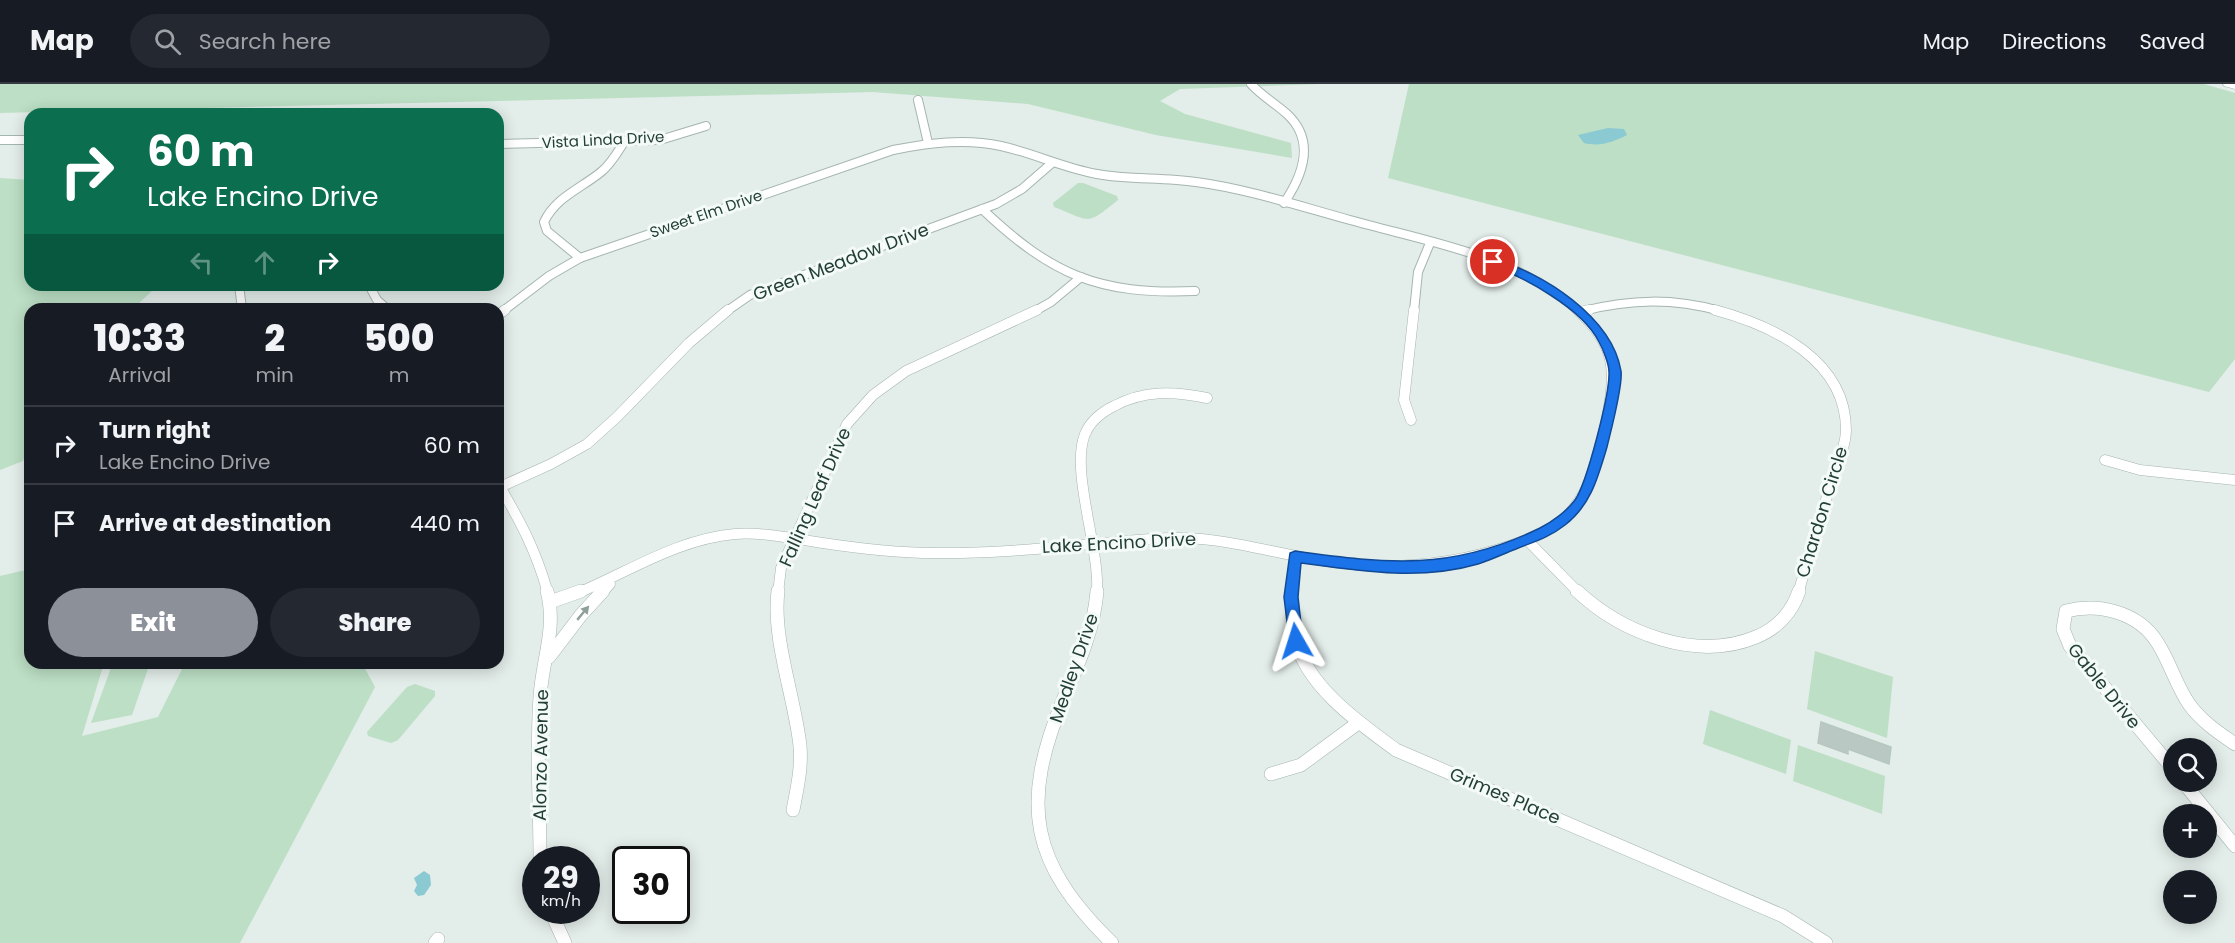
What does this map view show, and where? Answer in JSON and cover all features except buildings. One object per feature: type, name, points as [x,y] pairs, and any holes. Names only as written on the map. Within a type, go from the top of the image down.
[{"type":"main road","points":[[2228,84],[2235,86]]},
{"type":"street","points":[[1254,87],[1294,120],[1304,144],[1306,154],[1303,171],[1284,202]]},
{"type":"street","points":[[918,100],[928,143]]},
{"type":"street","name":"Vista Linda Drive","points":[[504,144],[660,140],[706,126]]},
{"type":"street","points":[[0,140],[24,140]]},
{"type":"street","name":"Lake Encino Drive","points":[[550,602],[585,592],[666,550],[712,537],[737,534],[880,551],[938,554],[1165,537],[1198,538],[1362,566],[1423,568],[1476,559],[1527,540],[1546,532],[1562,521],[1580,503],[1590,484],[1605,428],[1615,372],[1605,340],[1580,312],[1538,282],[1513,269],[1430,243],[1284,202],[1217,186],[1166,179],[1111,176],[1052,164],[1011,149],[984,144],[957,141],[928,143]]},
{"type":"street","points":[[580,258],[547,231],[544,222],[547,213],[564,197],[610,164],[624,142]]},
{"type":"street","name":"Sweet Elm Drive","points":[[504,310],[549,276],[580,258],[892,150],[928,143]]},
{"type":"street","name":"Green Meadow Drive","points":[[504,483],[561,459],[589,441],[718,316],[750,295],[982,209],[1022,189],[1052,164]]},
{"type":"street","points":[[982,209],[1032,252],[1081,277],[1139,292],[1195,291]]},
{"type":"street","points":[[1411,420],[1404,400],[1418,272],[1430,243]]},
{"type":"street","name":"Falling Leaf Drive","points":[[793,810],[799,782],[800,747],[779,626],[777,600],[781,568],[847,424],[873,395],[906,371],[1026,316],[1051,302],[1081,277]]},
{"type":"street","name":"Chardon Circle","points":[[1527,540],[1589,602],[1640,632],[1674,642],[1702,645],[1740,643],[1770,631],[1784,617],[1797,597],[1846,433],[1845,410],[1831,376],[1802,350],[1759,325],[1695,304],[1674,301],[1614,303],[1580,312]]},
{"type":"street","name":"Medley Drive","points":[[1112,943],[1086,920],[1050,868],[1036,816],[1038,786],[1044,755],[1080,663],[1095,609],[1098,577],[1081,449],[1085,434],[1094,421],[1123,401],[1136,396],[1164,392],[1208,398]]},
{"type":"street","points":[[2105,460],[2140,470],[2235,480]]},
{"type":"street","name":"Alonzo Avenue","points":[[504,494],[529,536],[538,557],[550,602],[547,660],[540,696],[540,846]]},
{"type":"street","name":"Grimes Place","points":[[1295,556],[1291,597],[1296,641],[1307,663],[1322,683],[1358,723],[1396,750],[1783,916],[1826,943]]},
{"type":"street","name":"Lake Encino Drive","points":[[547,660],[586,609],[623,572]]},
{"type":"street","name":"Gable Drive","points":[[2163,757],[2070,646],[2062,630],[2062,620],[2066,611],[2081,606],[2098,607],[2120,613],[2141,624],[2155,639],[2190,705],[2205,721],[2235,744]]},
{"type":"street","points":[[1271,774],[1301,765],[1358,723]]},
{"type":"street","points":[[2191,792],[2235,846]]},
{"type":"street","points":[[556,924],[565,943]]},
{"type":"green space","points":[[0,84],[1319,84],[1180,89],[1160,101],[1185,114],[1291,143],[1292,158],[1156,135],[1028,104],[873,92],[207,108],[24,108],[24,112],[0,113]]},
{"type":"green space","points":[[1409,84],[2204,84],[2235,93],[2235,359],[2209,392],[1388,178]]},
{"type":"green space","points":[[0,178],[24,180],[24,291],[152,291],[139,303],[24,303],[24,458],[23,461],[0,470]]},
{"type":"green space","points":[[1078,183],[1117,196],[1118,200],[1094,218],[1088,219],[1054,207],[1053,203]]},
{"type":"green space","points":[[24,570],[24,669],[102,669],[82,736],[158,717],[182,669],[365,669],[375,687],[240,943],[0,943],[0,576]]},
{"type":"green space","points":[[1815,651],[1893,677],[1887,738],[1807,709]]},
{"type":"green space","points":[[111,669],[148,669],[132,715],[91,723]]},
{"type":"green space","points":[[415,684],[435,691],[435,696],[398,740],[391,743],[368,736],[367,732],[407,687]]},
{"type":"green space","points":[[1710,710],[1791,740],[1786,774],[1703,744]]},
{"type":"green space","points":[[1798,745],[1885,776],[1882,814],[1793,781]]},
{"type":"water","points":[[1608,128],[1624,129],[1627,135],[1611,142],[1596,144],[1584,143],[1578,135]]},
{"type":"water","points":[[424,871],[430,875],[431,885],[424,895],[418,896],[414,891],[417,885],[414,878]]},
{"type":"route","points":[[1296,641],[1291,597],[1295,556],[1362,566],[1423,568],[1476,559],[1546,532],[1562,521],[1580,503],[1590,484],[1605,428],[1615,372],[1605,340],[1580,312],[1561,297],[1513,269],[1493,262]]}]
